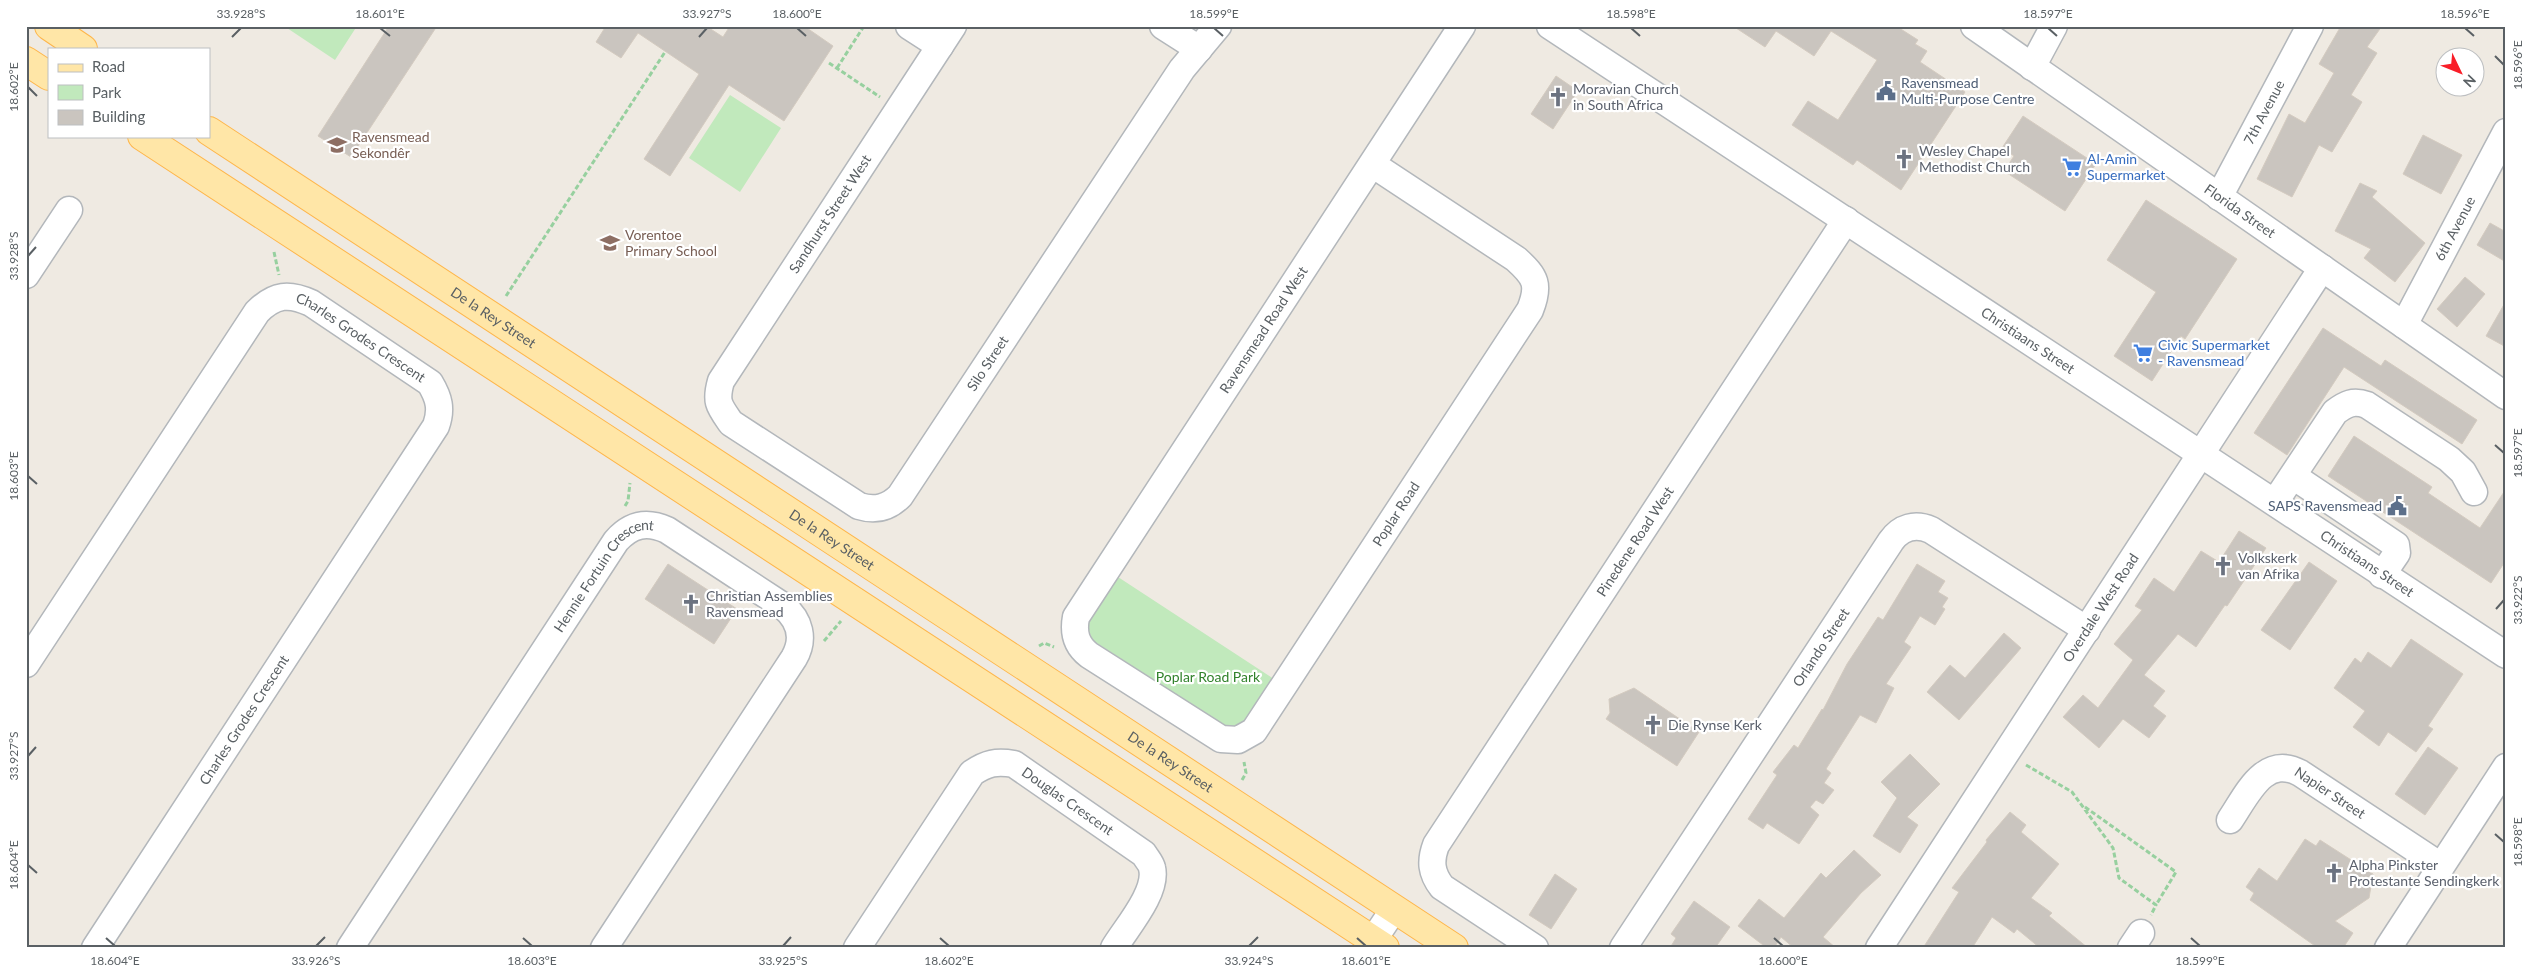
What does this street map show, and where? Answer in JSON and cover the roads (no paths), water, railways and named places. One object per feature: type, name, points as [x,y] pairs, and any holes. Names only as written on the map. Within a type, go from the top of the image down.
[{"type":"main road","points":[[49,26],[82,48]]},
{"type":"main road","points":[[26,61],[48,75]]},
{"type":"main road","name":"De la Rey Street","points":[[210,132],[1454,948]]},
{"type":"main road","points":[[145,138],[1376,945]]},
{"type":"street","points":[[909,26],[946,36]]},
{"type":"street","points":[[1163,26],[1199,49]]},
{"type":"street","name":"Silo Street","points":[[718,405],[732,423],[859,506],[875,509],[895,501],[1182,69],[1218,26]]},
{"type":"street","name":"Ravensmead Road West","points":[[1075,635],[1074,626],[1080,609],[1462,26]]},
{"type":"street","name":"Christiaans Street","points":[[1550,26],[2506,655]]},
{"type":"street","name":"Florida Street","points":[[1974,26],[2506,396]]},
{"type":"street","points":[[2032,67],[2054,26]]},
{"type":"street","name":"7th Avenue","points":[[2220,197],[2310,26]]},
{"type":"street","name":"Sandhurst Street West","points":[[718,405],[717,395],[721,381],[946,36]]},
{"type":"street","name":"6th Avenue","points":[[2404,325],[2506,132]]},
{"type":"street","name":"Poplar Road","points":[[1075,635],[1082,650],[1220,739],[1238,740],[1254,731],[1530,310],[1536,295],[1536,283],[1529,270],[1516,259],[1372,164]]},
{"type":"street","points":[[26,275],[69,210]]},
{"type":"street","name":"Pinedene Road West","points":[[1535,948],[1442,886],[1437,880],[1432,866],[1436,845],[1846,220]]},
{"type":"street","name":"Overdale West Road","points":[[1879,948],[2322,268]]},
{"type":"street","name":"Charles Grodes Crescent","points":[[26,664],[257,312],[267,302],[282,296],[296,296],[311,303],[430,383],[438,397],[440,413],[436,426],[95,948]]},
{"type":"street","points":[[2275,502],[2335,412],[2346,404],[2357,402],[2367,404],[2449,459],[2463,472],[2474,492]]},
{"type":"street","points":[[2292,476],[2396,545],[2397,552],[2382,575]]},
{"type":"street","name":"Hennie Fortuin Crescent","points":[[350,948],[616,541],[630,529],[647,524],[667,530],[783,606],[790,612],[799,627],[800,646],[789,667],[604,948]]},
{"type":"street","name":"Orlando Street","points":[[1623,948],[1891,540],[1901,530],[1916,526],[1931,530],[2087,630]]},
{"type":"street","name":"Douglas Crescent","points":[[857,948],[972,773],[985,764],[999,762],[1014,764],[1144,854],[1152,868],[1152,884],[1146,900],[1114,948]]},
{"type":"street","points":[[2388,948],[2506,767]]},
{"type":"street","name":"Napier Street","points":[[2230,820],[2257,779],[2270,769],[2286,768],[2300,773],[2441,866]]},
{"type":"street","points":[[1376,945],[1394,909]]},
{"type":"place","name":"Ravensmead Multi-Purpose Centre","points":[[1886,91]]},
{"type":"place","name":"Moravian Church in South Africa","points":[[1558,97]]},
{"type":"place","name":"Ravensmead Sekondêr","points":[[337,145]]},
{"type":"place","name":"Wesley Chapel Methodist Church","points":[[1904,159]]},
{"type":"place","name":"Al-Amin Supermarket","points":[[2072,167]]},
{"type":"place","name":"Vorentoe Primary School","points":[[610,243]]},
{"type":"place","name":"Civic Supermarket - Ravensmead","points":[[2143,353]]},
{"type":"place","name":"SAPS Ravensmead","points":[[2397,506]]},
{"type":"place","name":"Volkskerk van Afrika","points":[[2223,566]]},
{"type":"place","name":"Christian Assemblies Ravensmead","points":[[691,604]]},
{"type":"place","name":"Die Rynse Kerk","points":[[1653,725]]},
{"type":"place","name":"Alpha Pinkster Protestante Sendingkerk","points":[[2334,873]]},
{"type":"park label","name":"Poplar Road Park","points":[[1208,677]]}]
